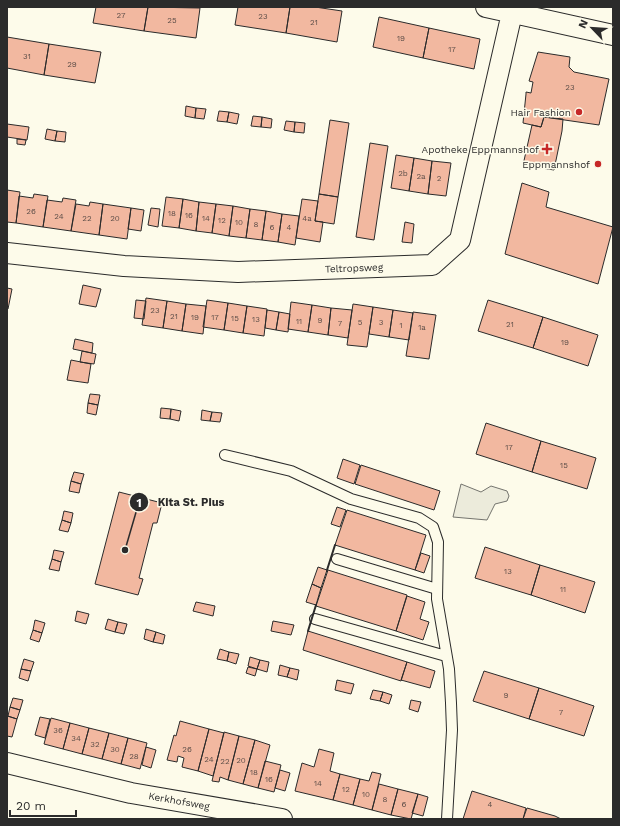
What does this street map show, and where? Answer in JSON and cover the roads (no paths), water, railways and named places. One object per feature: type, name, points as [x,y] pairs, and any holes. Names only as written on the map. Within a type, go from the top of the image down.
[{"type":"street","points":[[486,7],[613,35]]},
{"type":"street","name":"Teltropsweg","points":[[7,252],[124,266],[238,272],[432,265],[460,240],[512,13]]},
{"type":"street","name":"Kerkhofsweg","points":[[7,762],[131,793],[282,819]]},
{"type":"lane","points":[[225,455],[291,471],[351,499],[419,518],[432,527],[438,542],[437,599],[449,669],[452,730],[447,819]]},
{"type":"lane","points":[[337,559],[437,589]]},
{"type":"lane","points":[[315,619],[446,656]]},
{"type":"place","name":"Hair Fashion","points":[[579,112]]},
{"type":"place","name":"Apotheke Eppmannshof","points":[[547,149]]},
{"type":"place","name":"Eppmannshof","points":[[598,164]]},
{"type":"place","name":"Kita St. Pius","points":[[125,550]]}]
